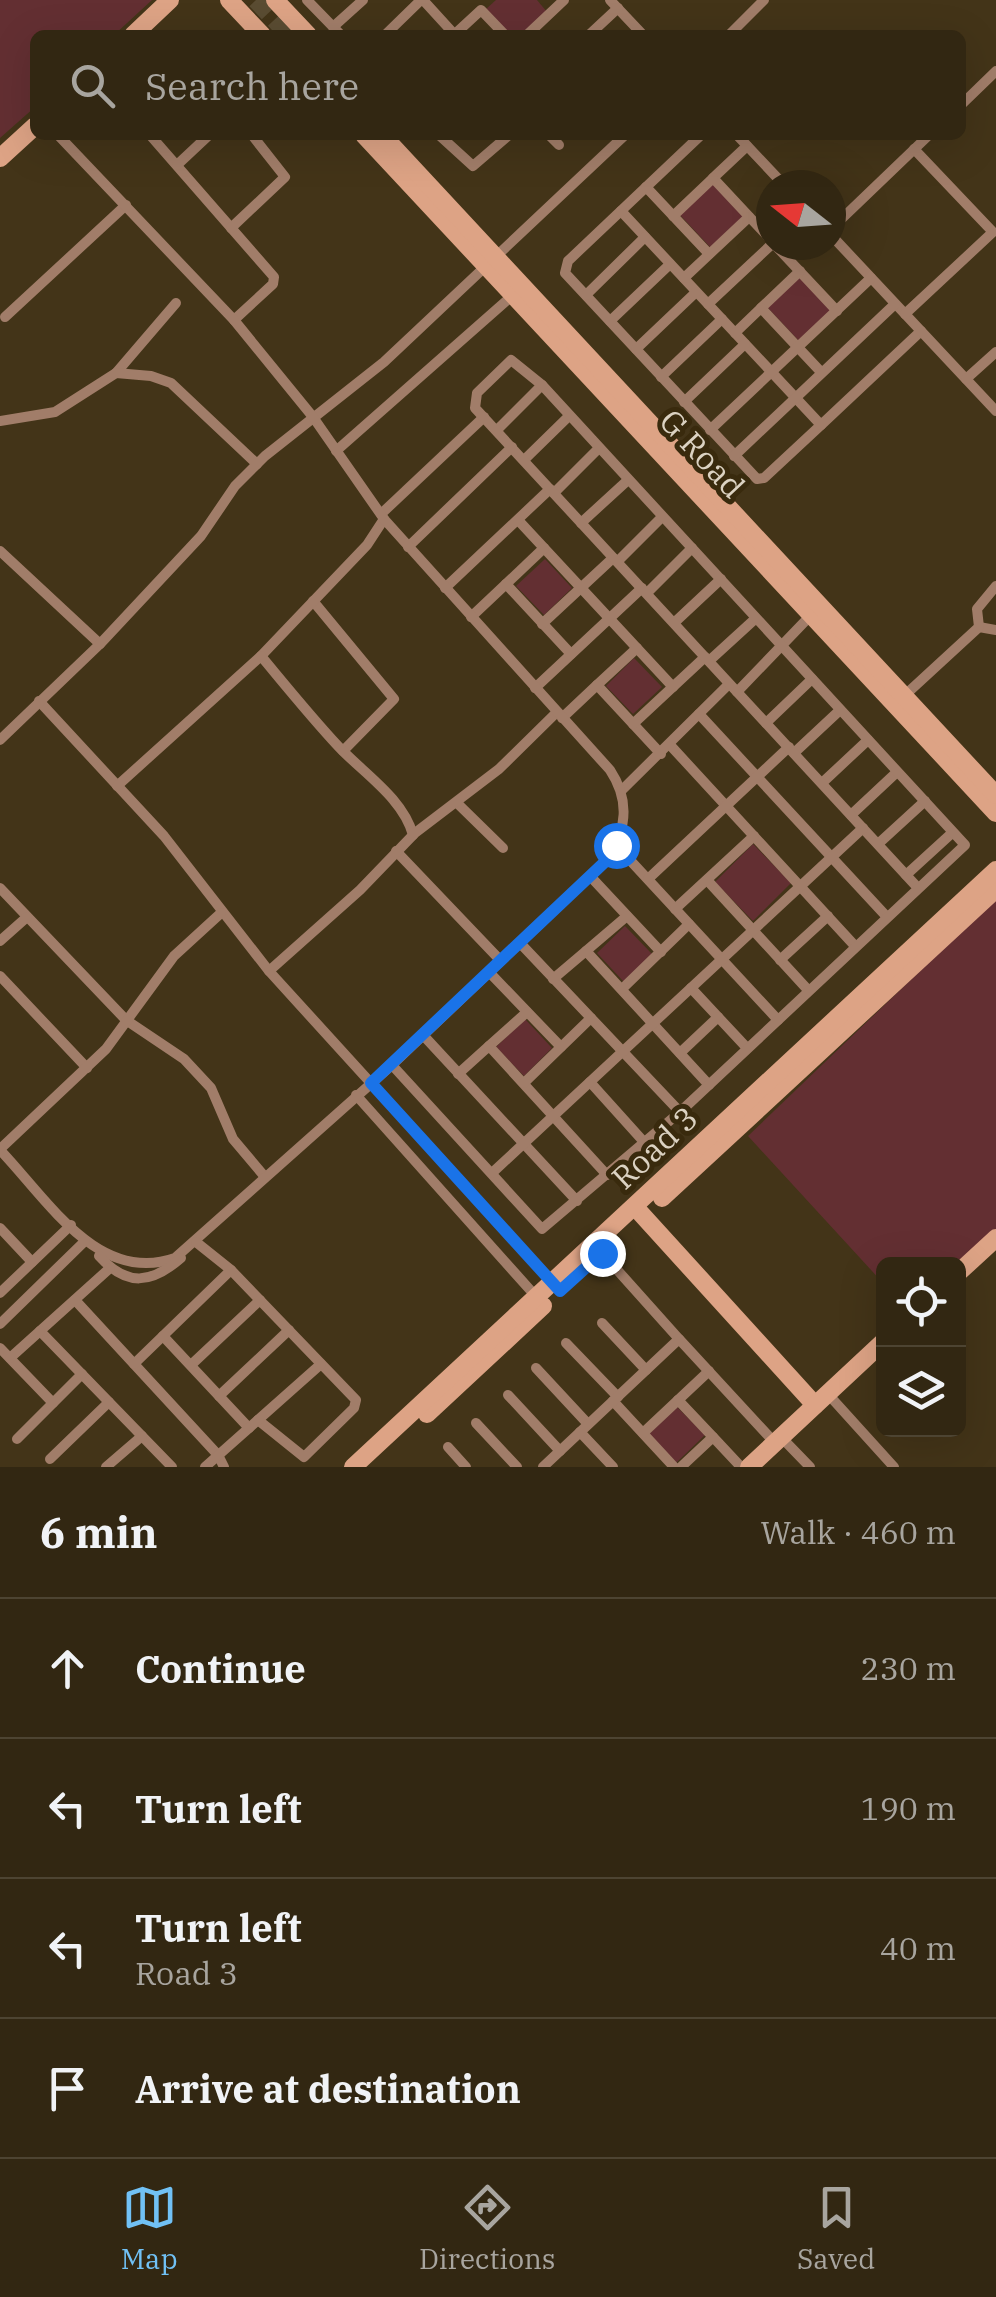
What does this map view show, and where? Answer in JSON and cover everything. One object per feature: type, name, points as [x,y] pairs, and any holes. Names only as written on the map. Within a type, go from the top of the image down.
[{"type":"street","points":[[124,30],[156,0]]},
{"type":"street","points":[[137,30],[170,0]]},
{"type":"street","points":[[229,0],[257,30]]},
{"type":"street","points":[[275,0],[303,30]]},
{"type":"street","points":[[308,0],[336,30]]},
{"type":"street","points":[[338,30],[363,0]]},
{"type":"street","points":[[454,30],[491,0]]},
{"type":"street","points":[[543,0],[553,10]]},
{"type":"street","points":[[532,30],[564,0]]},
{"type":"street","points":[[734,30],[764,0]]},
{"type":"street","points":[[391,30],[425,1],[448,30]]},
{"type":"street","points":[[594,30],[614,4],[638,30]]},
{"type":"street","points":[[481,10],[500,30]]},
{"type":"street","points":[[966,100],[996,72]]},
{"type":"street","points":[[0,146],[30,120]]},
{"type":"street","points":[[0,158],[30,131]]},
{"type":"street","points":[[63,140],[234,320],[313,417],[382,516],[610,770],[622,790],[625,808],[616,845],[590,876],[392,1064],[198,1240],[155,1278],[136,1280],[110,1268],[2,1156],[86,1068],[174,956],[221,913]]},
{"type":"street","points":[[154,140],[274,281],[234,320]]},
{"type":"street","points":[[177,166],[204,140]]},
{"type":"street","points":[[231,228],[285,177],[256,140]]},
{"type":"street","name":"G Road","points":[[369,140],[491,261],[996,795]]},
{"type":"street","name":"G Road","points":[[386,140],[491,261],[514,295],[996,814]]},
{"type":"street","points":[[447,140],[474,166],[503,140]]},
{"type":"street","points":[[554,140],[559,145]]},
{"type":"street","points":[[0,740],[100,644],[201,536],[235,486],[257,464],[384,362],[620,140]]},
{"type":"street","points":[[696,140],[565,266],[566,273],[734,456],[761,480],[921,331]]},
{"type":"street","points":[[742,140],[770,170]]},
{"type":"street","points":[[846,217],[924,140]]},
{"type":"street","points":[[673,216],[747,146]]},
{"type":"street","points":[[905,314],[994,233],[914,150]]},
{"type":"street","points":[[713,178],[756,224]]},
{"type":"street","points":[[646,187],[709,254]]},
{"type":"street","points":[[5,318],[126,205]]},
{"type":"street","points":[[621,211],[821,425]]},
{"type":"street","points":[[684,278],[749,216]]},
{"type":"street","points":[[586,296],[646,237]]},
{"type":"street","points":[[846,249],[996,411]]},
{"type":"street","points":[[708,304],[756,258]]},
{"type":"street","points":[[788,260],[837,311]]},
{"type":"street","points":[[610,321],[670,264]]},
{"type":"street","points":[[735,333],[800,272]]},
{"type":"street","points":[[710,430],[871,278]]},
{"type":"street","points":[[636,349],[696,292]]},
{"type":"street","points":[[336,450],[514,295]]},
{"type":"street","points":[[0,420],[63,409],[116,373],[176,303]]},
{"type":"street","points":[[734,456],[895,304]]},
{"type":"street","points":[[761,308],[821,372]]},
{"type":"street","points":[[661,377],[722,319]]},
{"type":"street","points":[[684,402],[745,344]]},
{"type":"street","points":[[966,378],[996,352]]},
{"type":"street","points":[[392,1064],[542,1229],[680,1112],[965,844],[542,386],[511,360],[474,398],[484,418],[918,888]]},
{"type":"street","points":[[116,373],[171,383],[257,464]]},
{"type":"street","points":[[497,430],[542,386]]},
{"type":"street","points":[[524,460],[570,416]]},
{"type":"street","points":[[117,786],[261,656],[368,545],[382,516],[484,418]]},
{"type":"street","points":[[408,547],[512,447]]},
{"type":"street","points":[[445,588],[598,449]]},
{"type":"street","points":[[582,523],[628,480]]},
{"type":"street","points":[[542,624],[662,517]]},
{"type":"street","points":[[518,520],[673,687]]},
{"type":"street","points":[[471,616],[544,548]]},
{"type":"street","points":[[535,688],[692,548]]},
{"type":"street","points":[[0,551],[100,644]]},
{"type":"street","points":[[674,622],[720,579]]},
{"type":"street","points":[[506,584],[570,654]]},
{"type":"street","points":[[978,627],[977,608],[996,586]]},
{"type":"street","points":[[312,601],[394,700],[343,751]]},
{"type":"street","points":[[622,790],[699,714],[783,645],[812,615]]},
{"type":"street","points":[[633,724],[755,619]]},
{"type":"street","points":[[904,696],[978,627]]},
{"type":"street","points":[[978,627],[996,630]]},
{"type":"street","points":[[269,972],[360,890],[413,835],[457,804],[637,648]]},
{"type":"street","points":[[261,656],[343,751],[386,792],[410,822],[413,835]]},
{"type":"street","points":[[766,723],[812,679]]},
{"type":"street","points":[[598,685],[633,724],[726,806],[855,946]]},
{"type":"street","points":[[39,701],[164,836],[269,972],[556,1287]]},
{"type":"street","points":[[648,879],[757,777],[839,711]]},
{"type":"street","points":[[699,714],[886,917]]},
{"type":"street","points":[[822,783],[868,740]]},
{"type":"street","points":[[851,814],[897,772]]},
{"type":"street","points":[[878,844],[925,801]]},
{"type":"street","points":[[457,804],[504,848]]},
{"type":"street","points":[[492,1173],[862,828]]},
{"type":"street","points":[[906,875],[952,833]]},
{"type":"street","points":[[675,909],[754,836]]},
{"type":"street","points":[[616,845],[778,1020]]},
{"type":"street","points":[[396,851],[501,961]]},
{"type":"street","name":"Road 3","points":[[556,1287],[602,1253],[639,1211],[996,870]]},
{"type":"street","points":[[590,876],[661,952]]},
{"type":"street","points":[[707,880],[808,990]]},
{"type":"street","points":[[0,888],[126,1020],[184,1058],[211,1088],[232,1138],[265,1177]]},
{"type":"street","name":"Road 3","points":[[352,1467],[996,889]]},
{"type":"street","points":[[553,979],[627,916]]},
{"type":"street","points":[[780,960],[828,916]]},
{"type":"street","points":[[0,941],[27,917]]},
{"type":"street","points":[[622,989],[690,924]]},
{"type":"street","points":[[520,943],[680,1112]]},
{"type":"street","points":[[586,951],[709,1085]]},
{"type":"street","points":[[489,972],[561,1047]]},
{"type":"street","points":[[0,976],[86,1068]]},
{"type":"street","points":[[691,988],[747,1048]]},
{"type":"street","points":[[458,1074],[526,1012]]},
{"type":"street","points":[[680,1053],[718,1017]]},
{"type":"street","points":[[524,1083],[591,1018]]},
{"type":"street","points":[[422,1035],[577,1202]]},
{"type":"street","points":[[489,1046],[607,1175]]},
{"type":"street","points":[[590,1082],[644,1142]]},
{"type":"street","points":[[356,1095],[540,1301]]},
{"type":"street","points":[[639,1211],[821,1399],[894,1467]]},
{"type":"street","points":[[1,1291],[71,1225]]},
{"type":"street","points":[[0,1228],[32,1262]]},
{"type":"street","points":[[966,1265],[996,1238]]},
{"type":"street","points":[[87,1242],[103,1254],[141,1264],[175,1258],[198,1240]]},
{"type":"street","points":[[163,1336],[219,1396],[297,1455],[308,1455],[356,1404],[232,1270],[198,1240]]},
{"type":"street","points":[[0,1324],[87,1242]]},
{"type":"street","points":[[602,1253],[709,1371],[810,1467]]},
{"type":"street","points":[[10,1358],[110,1268]]},
{"type":"street","points":[[134,1364],[232,1270]]},
{"type":"street","points":[[75,1300],[218,1455],[224,1467]]},
{"type":"street","points":[[190,1366],[260,1300]]},
{"type":"street","name":"Road 3","points":[[369,1467],[540,1301]]},
{"type":"street","points":[[602,1322],[646,1370]]},
{"type":"street","points":[[219,1396],[289,1330]]},
{"type":"street","points":[[40,1331],[172,1467]]},
{"type":"street","points":[[543,1467],[679,1339]]},
{"type":"street","points":[[566,1343],[642,1433],[678,1467],[713,1438]]},
{"type":"street","points":[[749,1467],[877,1347]]},
{"type":"street","points":[[0,1348],[54,1403]]},
{"type":"street","points":[[205,1467],[322,1364]]},
{"type":"street","points":[[536,1368],[584,1428],[607,1465]]},
{"type":"street","points":[[642,1433],[709,1371]]},
{"type":"street","points":[[17,1440],[82,1374]]},
{"type":"street","points":[[508,1396],[560,1451]]},
{"type":"street","points":[[678,1400],[741,1467]]},
{"type":"street","points":[[50,1460],[109,1402]]},
{"type":"street","points":[[476,1423],[518,1467]]},
{"type":"street","points":[[106,1467],[142,1436]]},
{"type":"street","points":[[448,1447],[466,1467]]},
{"type":"shaded area","points":[[0,0],[152,0],[119,30],[30,30],[30,111],[0,138]]},
{"type":"shaded area","points":[[496,0],[537,0],[547,12],[527,30],[505,30],[486,9]]},
{"type":"shaded area","points":[[712,183],[744,217],[711,248],[679,214]]},
{"type":"shaded area","points":[[800,276],[832,311],[799,341],[767,307]]},
{"type":"shaded area","points":[[545,559],[572,588],[544,615],[516,586]]},
{"type":"shaded area","points":[[634,658],[662,687],[633,714],[606,686]]},
{"type":"shaded area","points":[[753,844],[791,883],[753,921],[715,882]]},
{"type":"shaded area","points":[[996,898],[996,1231],[966,1258],[876,1257],[876,1275],[748,1136]]},
{"type":"shaded area","points":[[625,926],[653,955],[624,982],[597,953]]},
{"type":"shaded area","points":[[525,1019],[552,1048],[524,1076],[496,1047]]},
{"type":"shaded area","points":[[677,1407],[705,1435],[676,1463],[649,1434]]},
{"type":"tunnel","points":[[256,0],[284,30]]},
{"type":"route","points":[[602,1253],[560,1291],[371,1083],[608,859],[616,845]]}]
